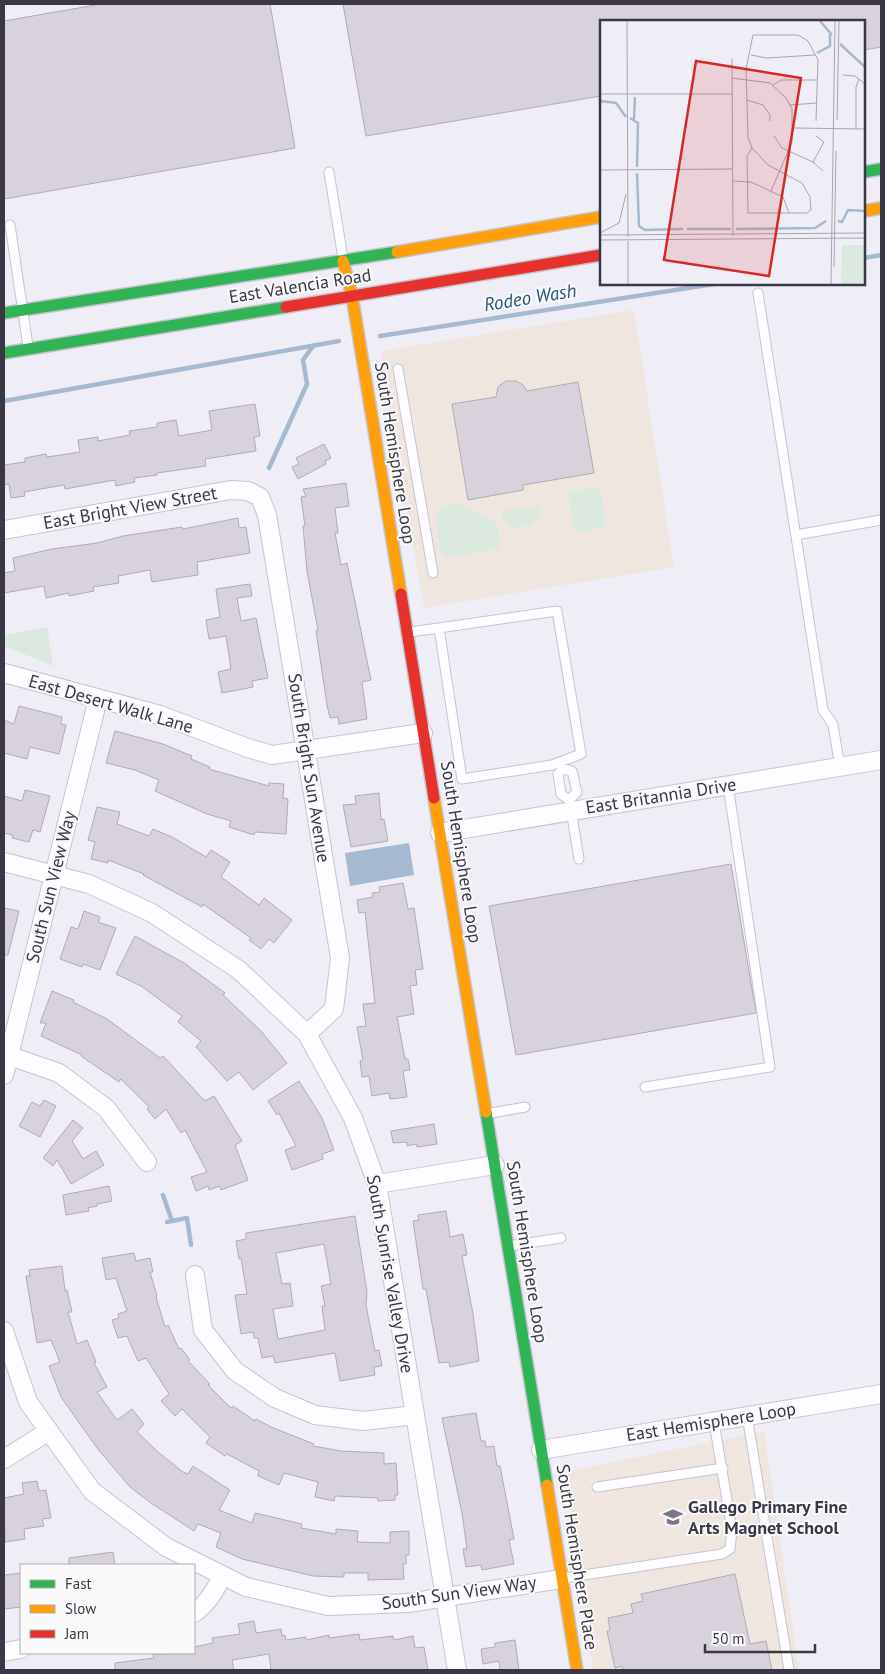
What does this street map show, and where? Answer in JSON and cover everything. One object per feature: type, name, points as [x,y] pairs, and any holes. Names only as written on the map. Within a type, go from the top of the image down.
[{"type":"street","points":[[865,172],[881,168]]},
{"type":"street","points":[[865,211],[881,208]]},
{"type":"street","name":"East Valencia Road","points":[[4,314],[343,261],[600,217]]},
{"type":"street","name":"East Valencia Road","points":[[4,353],[600,254]]},
{"type":"street","name":"South Hemisphere Loop","points":[[343,261],[352,296],[541,1450]]},
{"type":"street","name":"East Bright View Street","points":[[4,530],[231,490],[257,490]]},
{"type":"street","name":"South Bright Sun Avenue","points":[[257,490],[267,515],[340,958],[334,1010],[306,1034]]},
{"type":"street","name":"East Desert Walk Lane","points":[[4,673],[176,720],[248,748],[272,755],[423,733]]},
{"type":"street","name":"South Sun View Way","points":[[4,1076],[6,1054],[98,699]]},
{"type":"street","name":"East Britannia Drive","points":[[440,833],[570,806],[728,785],[881,760]]},
{"type":"street","name":"South Sunrise Valley Drive","points":[[4,862],[89,884],[152,913],[239,970],[306,1034],[353,1118],[377,1184],[457,1670]]},
{"type":"street","points":[[6,1054],[59,1073],[106,1108],[147,1162]]},
{"type":"street","points":[[377,1184],[495,1165]]},
{"type":"street","points":[[195,1276],[204,1330],[235,1371],[275,1398],[315,1415],[363,1421],[415,1416]]},
{"type":"street","name":"South Sun View Way","points":[[4,1331],[28,1402],[92,1491],[166,1547],[246,1587],[328,1606],[408,1603],[561,1579]]},
{"type":"street","name":"East Hemisphere Loop","points":[[541,1450],[881,1394]]},
{"type":"street","points":[[4,1459],[49,1431]]},
{"type":"street","name":"South Hemisphere Place","points":[[541,1450],[577,1670]]},
{"type":"street","points":[[195,1612],[203,1606],[217,1587],[222,1575]]},
{"type":"street","points":[[4,1652],[20,1649]]},
{"type":"lane","points":[[329,172],[343,261]]},
{"type":"lane","points":[[10,225],[24,310],[28,349]]},
{"type":"lane","points":[[758,293],[824,710],[833,725],[840,767]]},
{"type":"lane","points":[[398,369],[433,573]]},
{"type":"lane","points":[[796,535],[881,520]]},
{"type":"lane","points":[[407,632],[557,611],[581,754],[562,765],[462,779],[439,628]]},
{"type":"lane","points":[[562,765],[558,774],[561,794],[570,806],[579,859]]},
{"type":"lane","points":[[562,765],[572,770],[574,778],[576,792],[570,806]]},
{"type":"lane","points":[[645,1087],[770,1067],[728,785]]},
{"type":"lane","points":[[486,1114],[525,1107]]},
{"type":"lane","points":[[508,1246],[561,1238]]},
{"type":"lane","points":[[747,1416],[789,1670]]},
{"type":"lane","points":[[561,1579],[722,1554],[730,1549],[732,1541],[724,1468],[714,1422]]},
{"type":"lane","points":[[596,1486],[724,1468]]},
{"type":"shaded area","points":[[634,310],[674,567],[424,608],[380,351]]},
{"type":"shaded area","points":[[600,487],[606,527],[574,532],[568,491]]},
{"type":"shaded area","points":[[457,503],[497,522],[500,549],[447,558],[440,550],[436,519],[442,508]]},
{"type":"shaded area","points":[[542,505],[535,520],[531,524],[521,527],[509,526],[503,519],[501,511]]},
{"type":"shaded area","points":[[47,627],[53,666],[4,646],[4,635]]},
{"type":"shaded area","name":"Gallego Primary Fine Arts Magnet School","points":[[764,1431],[799,1670],[593,1670],[564,1472]]},
{"type":"water","points":[[409,843],[414,875],[350,886],[345,853]]},
{"type":"building","points":[[101,4],[270,4],[295,148],[4,199],[4,21]]},
{"type":"building","points":[[343,4],[881,4],[881,47],[865,50],[865,20],[600,20],[600,96],[366,136]]},
{"type":"building","points":[[506,381],[516,381],[523,385],[527,391],[578,382],[594,473],[523,485],[523,490],[468,500],[452,404],[496,397],[498,387]]},
{"type":"building","points":[[255,404],[260,436],[254,437],[256,451],[205,459],[206,466],[134,478],[135,482],[116,486],[115,480],[65,489],[64,485],[24,492],[25,496],[11,498],[9,484],[4,485],[4,465],[25,462],[25,458],[46,454],[47,457],[80,452],[78,440],[98,437],[98,441],[130,435],[129,431],[157,427],[157,423],[176,420],[179,436],[212,430],[209,411]]},
{"type":"building","points":[[324,444],[331,458],[325,461],[326,464],[298,479],[292,467],[299,464],[296,458]]},
{"type":"building","points":[[346,483],[349,506],[335,508],[338,533],[335,533],[341,565],[347,563],[371,680],[362,682],[367,719],[339,724],[338,717],[330,718],[327,705],[316,631],[318,630],[307,571],[303,526],[305,526],[301,497],[306,496],[303,489]]},
{"type":"building","points":[[238,518],[239,528],[246,527],[250,553],[197,562],[198,575],[152,582],[150,570],[118,576],[119,583],[93,587],[94,591],[69,596],[69,593],[46,598],[44,586],[4,593],[4,573],[15,571],[13,558],[52,549],[97,543],[123,536],[182,527],[183,529]]},
{"type":"building","points":[[250,584],[252,596],[237,598],[241,621],[256,618],[268,678],[252,681],[253,687],[222,693],[218,672],[231,669],[226,636],[209,639],[206,620],[220,617],[216,589]]},
{"type":"building","points":[[19,706],[62,717],[61,724],[66,725],[59,754],[30,747],[27,759],[4,753],[4,720],[14,724]]},
{"type":"building","points":[[115,731],[163,744],[192,756],[191,759],[210,767],[209,769],[269,786],[269,783],[284,784],[283,798],[288,799],[286,834],[255,832],[254,835],[229,827],[231,821],[207,814],[155,791],[159,780],[135,770],[106,763]]},
{"type":"building","points":[[25,790],[50,796],[40,832],[33,830],[29,842],[12,838],[13,835],[4,833],[4,796],[22,801]]},
{"type":"building","points":[[379,793],[381,820],[384,819],[388,841],[351,847],[343,805],[356,804],[355,796]]},
{"type":"building","points":[[97,807],[120,812],[117,824],[149,836],[153,829],[172,837],[206,857],[211,850],[230,862],[221,877],[259,905],[264,898],[292,920],[274,943],[269,939],[261,949],[249,940],[251,938],[203,904],[202,907],[144,874],[108,860],[108,863],[91,859],[95,842],[88,840]]},
{"type":"building","points":[[731,864],[756,1013],[516,1055],[489,906]]},
{"type":"building","points":[[403,883],[408,909],[414,908],[423,969],[415,970],[417,985],[410,986],[414,1014],[397,1017],[405,1059],[408,1059],[410,1070],[403,1071],[407,1097],[390,1099],[389,1093],[372,1096],[369,1076],[362,1077],[360,1061],[363,1060],[357,1027],[366,1026],[363,1004],[375,1003],[365,912],[359,913],[357,900],[373,897],[372,893],[380,892],[379,887]]},
{"type":"building","points":[[4,908],[19,911],[8,955],[4,955]]},
{"type":"building","points":[[84,911],[100,917],[98,922],[116,928],[100,970],[83,964],[82,967],[60,959],[71,927],[78,929]]},
{"type":"building","points":[[135,936],[184,963],[225,993],[223,995],[261,1031],[287,1063],[253,1090],[239,1072],[227,1081],[196,1047],[201,1041],[178,1022],[182,1016],[141,986],[116,974]]},
{"type":"building","points":[[52,991],[74,1000],[73,1002],[107,1019],[160,1058],[163,1056],[205,1101],[214,1096],[242,1141],[235,1145],[248,1180],[221,1190],[220,1186],[209,1190],[208,1186],[196,1191],[191,1177],[207,1172],[185,1130],[181,1133],[166,1109],[155,1119],[147,1109],[149,1107],[121,1079],[119,1082],[82,1055],[41,1036],[46,1023],[40,1023]]},
{"type":"building","points":[[299,1081],[322,1118],[334,1150],[322,1154],[323,1159],[292,1170],[285,1150],[296,1146],[279,1113],[277,1115],[268,1101]]},
{"type":"building","points":[[44,1100],[56,1106],[40,1137],[19,1126],[32,1102],[40,1106]]},
{"type":"building","points":[[73,1120],[83,1128],[72,1141],[83,1159],[96,1151],[104,1165],[71,1184],[57,1160],[53,1166],[43,1158]]},
{"type":"building","points":[[434,1124],[437,1144],[417,1147],[416,1144],[407,1146],[407,1142],[393,1143],[391,1131]]},
{"type":"building","points":[[109,1186],[112,1201],[97,1204],[97,1206],[88,1208],[89,1211],[66,1215],[63,1195]]},
{"type":"building","points":[[446,1211],[450,1237],[463,1234],[467,1255],[462,1256],[473,1314],[479,1361],[450,1367],[449,1362],[439,1363],[426,1289],[423,1289],[413,1221],[419,1220],[418,1215]]},
{"type":"building","points":[[355,1216],[367,1292],[366,1305],[375,1351],[379,1350],[382,1366],[374,1367],[375,1375],[340,1381],[335,1353],[275,1363],[273,1356],[262,1358],[258,1338],[254,1338],[253,1332],[241,1334],[235,1295],[247,1294],[236,1241],[246,1239],[246,1233]],"holes":[[[324,1244],[331,1284],[321,1286],[325,1306],[322,1306],[325,1330],[278,1339],[273,1309],[293,1306],[290,1283],[282,1284],[276,1253]]]},
{"type":"building","points":[[134,1253],[136,1261],[150,1258],[153,1272],[150,1272],[165,1327],[168,1325],[179,1349],[181,1348],[190,1360],[188,1361],[231,1408],[233,1406],[255,1421],[256,1419],[314,1444],[313,1446],[341,1451],[384,1453],[384,1464],[396,1463],[398,1495],[395,1495],[395,1500],[378,1501],[378,1498],[335,1496],[334,1501],[315,1497],[318,1482],[284,1473],[279,1485],[258,1476],[259,1471],[227,1454],[225,1456],[206,1443],[210,1437],[182,1409],[175,1416],[161,1401],[169,1394],[146,1358],[138,1361],[127,1336],[118,1338],[112,1320],[119,1318],[118,1314],[127,1311],[116,1278],[106,1280],[102,1258]]},
{"type":"building","points":[[62,1266],[65,1291],[67,1290],[72,1312],[68,1312],[77,1344],[87,1340],[96,1362],[94,1363],[107,1387],[97,1392],[117,1420],[132,1409],[144,1424],[137,1432],[158,1452],[183,1472],[188,1474],[193,1466],[230,1490],[219,1510],[252,1523],[255,1513],[302,1524],[301,1528],[336,1534],[336,1529],[358,1531],[357,1542],[390,1543],[390,1532],[409,1531],[409,1555],[406,1555],[406,1564],[403,1564],[404,1579],[368,1580],[368,1573],[344,1573],[344,1577],[313,1576],[242,1559],[216,1547],[221,1533],[198,1524],[194,1531],[130,1487],[97,1448],[61,1397],[49,1366],[60,1362],[51,1340],[37,1343],[26,1276],[30,1276],[29,1270]]},
{"type":"building","points":[[476,1413],[481,1441],[485,1441],[486,1447],[494,1446],[497,1466],[500,1466],[514,1539],[509,1540],[514,1564],[482,1570],[481,1565],[466,1567],[463,1549],[467,1549],[462,1513],[442,1418]]},
{"type":"building","points":[[37,1481],[39,1491],[46,1490],[51,1518],[42,1519],[44,1526],[24,1529],[25,1539],[5,1542],[4,1498],[24,1494],[22,1483]]},
{"type":"building","points":[[113,1552],[115,1564],[69,1564],[69,1558]]},
{"type":"building","points":[[20,1573],[20,1607],[4,1609],[4,1575]]},
{"type":"building","name":"Gallego Primary Fine Arts Magnet School","points":[[735,1574],[750,1644],[766,1641],[772,1670],[623,1670],[622,1666],[615,1668],[607,1631],[610,1630],[608,1618],[633,1613],[631,1604],[643,1601],[641,1594]]},
{"type":"building","points":[[254,1621],[256,1633],[281,1629],[282,1636],[285,1635],[286,1640],[306,1637],[306,1640],[329,1635],[329,1638],[359,1634],[360,1640],[393,1636],[394,1640],[413,1636],[415,1648],[424,1647],[428,1670],[271,1670],[269,1654],[232,1660],[234,1670],[115,1670],[115,1663],[154,1658],[153,1654],[195,1654],[195,1647],[213,1643],[212,1638],[240,1634],[238,1624]]},
{"type":"building","points":[[515,1640],[519,1670],[500,1670],[499,1661],[483,1664],[481,1649],[495,1647],[495,1643]]},
{"type":"waterway","name":"Rodeo Wash","points":[[865,258],[881,255]]},
{"type":"waterway","name":"Rodeo Wash","points":[[380,336],[708,285]]},
{"type":"waterway","points":[[4,401],[339,341]]},
{"type":"waterway","points":[[269,468],[307,384],[303,360],[313,346]]},
{"type":"waterway","points":[[163,1195],[172,1221],[167,1222]]},
{"type":"waterway","points":[[172,1221],[187,1218],[191,1245]]},
{"type":"traffic: fast","points":[[865,172],[881,169]]},
{"type":"traffic: fast","points":[[4,313],[397,252]]},
{"type":"traffic: fast","points":[[4,353],[286,307]]},
{"type":"traffic: fast","points":[[486,1112],[547,1485]]},
{"type":"traffic: slow","points":[[865,211],[881,208]]},
{"type":"traffic: slow","points":[[397,252],[600,217]]},
{"type":"traffic: slow","points":[[343,261],[352,296],[401,594]]},
{"type":"traffic: slow","points":[[434,798],[486,1112]]},
{"type":"traffic: slow","points":[[547,1485],[577,1670]]},
{"type":"traffic: jam","points":[[286,307],[600,255]]},
{"type":"traffic: jam","points":[[401,594],[434,798]]},
{"type":"place","name":"Gallego Primary Fine Arts Magnet School","points":[[673,1517]]}]
